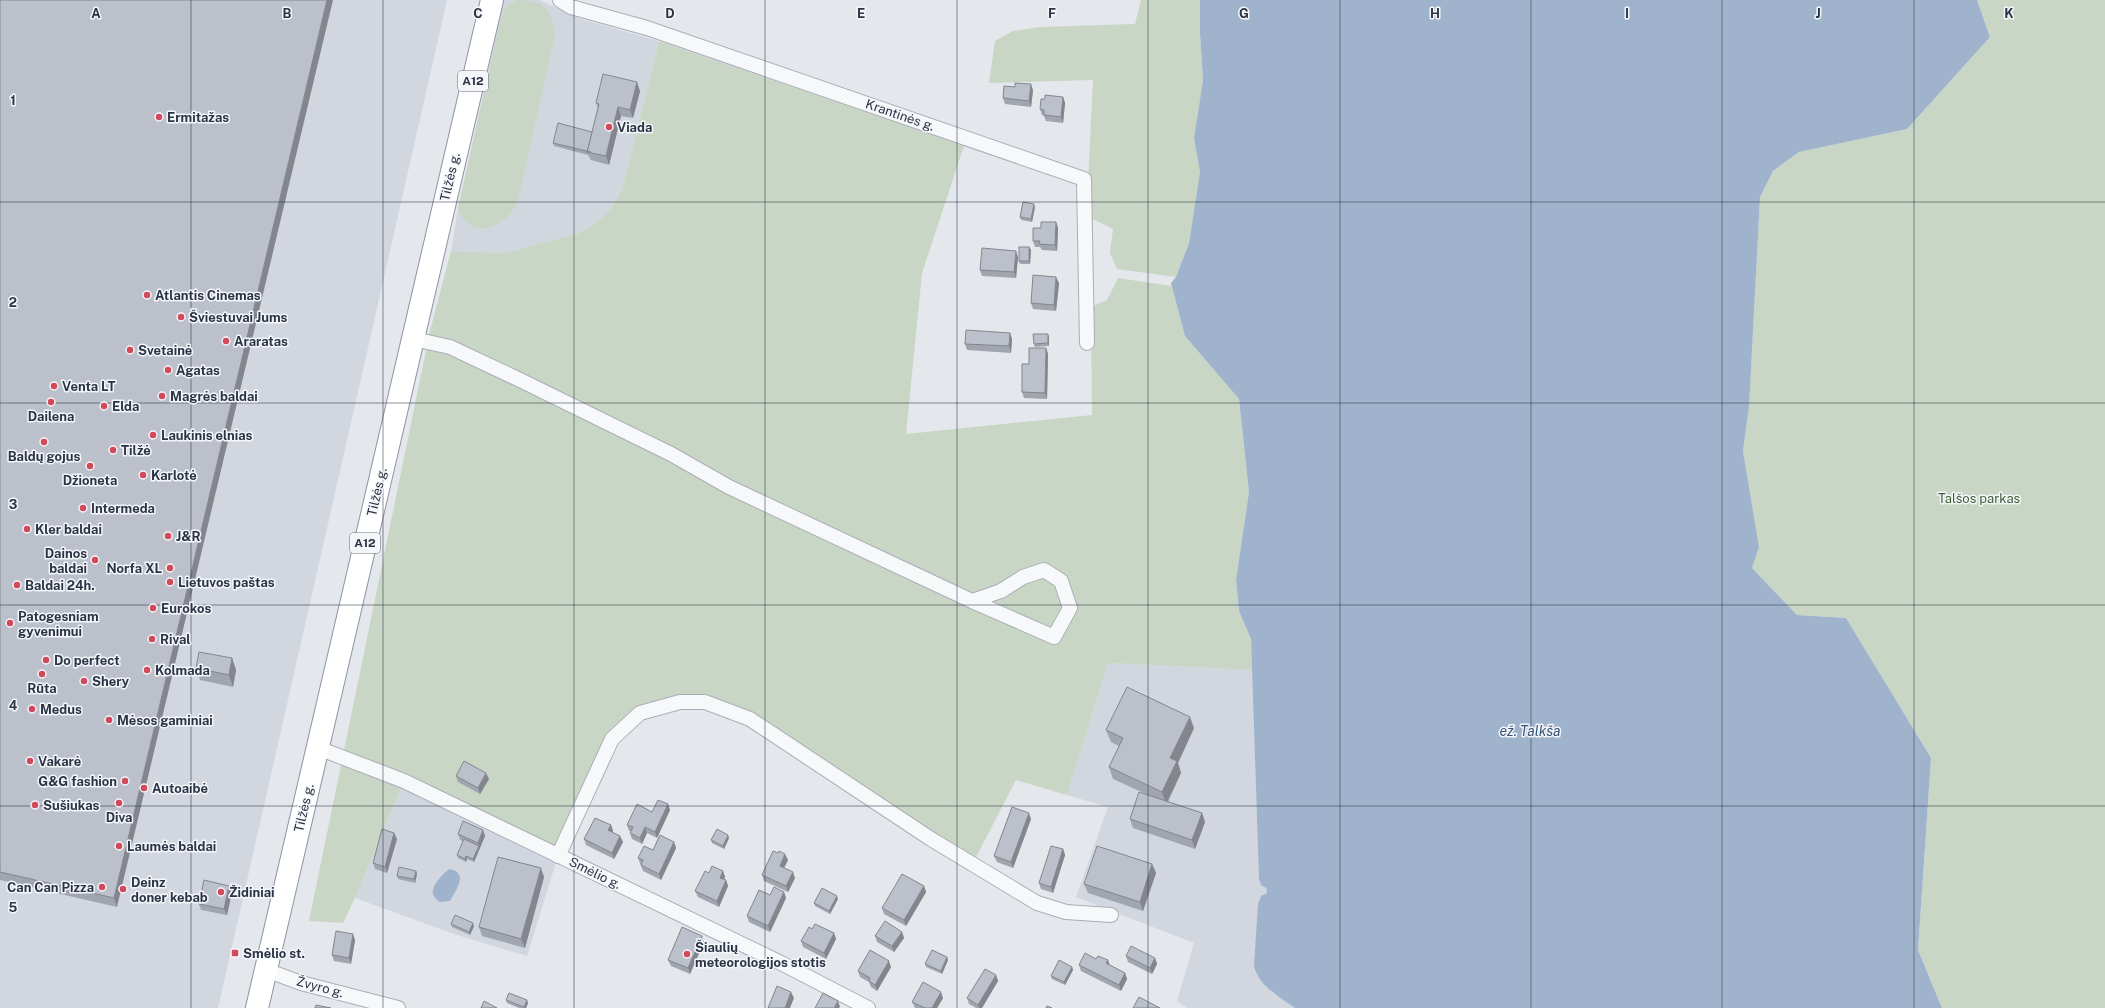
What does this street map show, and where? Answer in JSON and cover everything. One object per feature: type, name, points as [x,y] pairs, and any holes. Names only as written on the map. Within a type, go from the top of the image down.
[{"type":"highway","name":"Tilžės g.","points":[[258,1008],[492,0]]},
{"type":"street","name":"Krantinės g.","points":[[560,0],[571,6],[647,28],[1084,178],[1087,343]]},
{"type":"street","points":[[414,339],[450,347],[671,454],[729,487],[972,601],[1054,637],[1070,608],[1061,581],[1044,570],[1023,577],[1001,591],[972,601]]},
{"type":"street","points":[[558,856],[612,739],[640,713],[680,702],[705,702],[750,719],[930,839],[1037,903],[1066,912],[1111,915]]},
{"type":"street","name":"Smėlio g.","points":[[318,748],[404,781],[781,963],[868,1008]]},
{"type":"street","name":"Žvyro g.","points":[[266,970],[301,983],[398,1008]]},
{"type":"shaded area","name":"Tilžė","points":[[0,0],[447,0],[218,1008],[0,1008]]},
{"type":"shaded area","points":[[504,0],[540,0],[581,19],[659,41],[622,189],[610,210],[594,224],[579,233],[504,253],[451,251],[458,208]]},
{"type":"shaded area","points":[[1108,663],[1252,670],[1259,879],[1262,885],[1266,888],[1267,893],[1271,992],[1295,1008],[1187,1008],[1177,1001],[1194,943],[1076,897],[1108,807],[1067,795]]},
{"type":"shaded area","points":[[404,781],[558,856],[527,956],[457,935],[355,898]]},
{"type":"green space","points":[[517,0],[534,2],[545,7],[551,18],[555,35],[518,201],[506,218],[497,224],[479,228],[471,225],[464,219],[458,208],[502,14],[507,6]]},
{"type":"green space","points":[[1141,0],[1200,0],[1200,33],[1203,80],[1194,138],[1200,172],[1189,243],[1176,277],[1117,269],[1110,253],[1113,229],[1089,217],[1088,183],[1093,80],[989,83],[995,41],[1013,31],[1040,27],[1135,24]]},
{"type":"green space","name":"Talšos parkas","points":[[1977,0],[2105,0],[2105,1008],[1942,1008],[1918,950],[1931,758],[1846,618],[1797,615],[1752,568],[1759,547],[1743,451],[1749,407],[1760,197],[1773,171],[1799,152],[1907,129],[1990,37]]},
{"type":"green space","points":[[659,41],[964,146],[922,273],[906,434],[1092,415],[1091,307],[1107,300],[1118,278],[1172,286],[1185,336],[1239,399],[1249,492],[1236,580],[1239,611],[1251,639],[1252,670],[1108,663],[1067,795],[1016,780],[973,863],[750,719],[705,702],[640,713],[612,739],[558,856],[404,781],[343,923],[309,921],[430,331],[451,251],[504,253],[579,233],[594,224],[610,210],[622,189]]},
{"type":"water","name":"ež. Talkša","points":[[1200,0],[1977,0],[1990,37],[1907,129],[1799,152],[1773,171],[1760,197],[1749,407],[1743,451],[1759,547],[1752,568],[1797,615],[1846,618],[1931,758],[1918,950],[1942,1008],[1295,1008],[1276,995],[1260,979],[1254,966],[1258,904],[1261,896],[1267,893],[1266,888],[1261,885],[1259,879],[1251,639],[1239,611],[1236,580],[1249,492],[1239,399],[1185,336],[1171,283],[1176,277],[1189,243],[1200,172],[1194,138],[1203,80],[1200,33]]},
{"type":"water","points":[[450,869],[459,874],[460,878],[458,887],[450,901],[439,902],[433,894],[434,887],[441,876]]},
{"type":"building","name":"Tilžė","points":[[0,0],[327,0],[114,898],[0,872]]},
{"type":"building","name":"Viada","points":[[603,74],[637,82],[630,110],[618,107],[606,156],[587,152],[599,104],[596,103]]},
{"type":"building","points":[[1015,83],[1031,84],[1029,101],[1003,98],[1004,86],[1015,87]]},
{"type":"building","points":[[1045,95],[1063,97],[1061,117],[1044,115],[1044,110],[1040,109],[1041,99],[1045,99]]},
{"type":"building","points":[[558,123],[592,132],[587,151],[553,143]]},
{"type":"building","points":[[1023,202],[1034,204],[1031,219],[1020,217]]},
{"type":"building","points":[[1041,222],[1056,222],[1055,245],[1039,244],[1040,241],[1033,241],[1033,228],[1041,228]]},
{"type":"building","points":[[1019,247],[1029,247],[1029,261],[1019,261]]},
{"type":"building","points":[[982,248],[1016,251],[1014,272],[980,270]]},
{"type":"building","points":[[1033,275],[1056,277],[1054,305],[1031,303]]},
{"type":"building","points":[[966,330],[1010,333],[1009,346],[965,344]]},
{"type":"building","points":[[1033,334],[1048,334],[1048,343],[1034,344]]},
{"type":"building","points":[[1029,348],[1046,348],[1045,393],[1022,392],[1022,364],[1029,364]]},
{"type":"building","points":[[199,652],[232,658],[229,675],[196,668]]},
{"type":"building","points":[[1127,687],[1190,717],[1170,758],[1177,761],[1162,792],[1109,767],[1123,738],[1106,730]]},
{"type":"building","points":[[464,761],[486,773],[478,788],[456,776]]},
{"type":"building","points":[[1139,792],[1202,813],[1192,840],[1130,819]]},
{"type":"building","points":[[658,800],[668,804],[655,832],[645,827],[640,838],[630,833],[633,827],[627,825],[637,804],[652,812]]},
{"type":"building","points":[[1012,807],[1029,813],[1011,862],[994,856]]},
{"type":"building","points":[[595,818],[611,825],[608,830],[620,836],[612,853],[584,839]]},
{"type":"building","points":[[463,821],[483,830],[478,843],[458,834]]},
{"type":"building","points":[[382,829],[394,833],[385,867],[373,863]]},
{"type":"building","points":[[717,829],[728,835],[723,846],[711,840]]},
{"type":"building","points":[[660,835],[674,842],[659,874],[641,865],[643,860],[638,858],[644,846],[653,850]]},
{"type":"building","points":[[464,839],[479,846],[473,859],[466,856],[465,859],[457,855]]},
{"type":"building","points":[[1051,846],[1063,849],[1051,887],[1039,883]]},
{"type":"building","points":[[1097,846],[1152,864],[1140,902],[1084,884]]},
{"type":"building","points":[[773,851],[778,853],[779,851],[785,854],[780,866],[793,872],[786,886],[762,875]]},
{"type":"building","points":[[498,857],[541,868],[521,939],[479,927]]},
{"type":"building","points":[[712,866],[723,871],[720,878],[726,880],[717,901],[695,891],[705,871],[709,873]]},
{"type":"building","points":[[399,867],[416,871],[414,879],[397,876]]},
{"type":"building","points":[[902,874],[924,886],[904,920],[882,908]]},
{"type":"building","points":[[204,880],[229,886],[224,909],[199,904]]},
{"type":"building","points":[[774,887],[784,892],[768,926],[747,916],[759,890],[770,895]]},
{"type":"building","points":[[822,888],[837,896],[829,911],[814,903]]},
{"type":"building","points":[[455,915],[473,923],[469,932],[451,924]]},
{"type":"building","points":[[885,921],[902,932],[892,946],[875,936]]},
{"type":"building","points":[[815,924],[834,933],[824,953],[801,941],[809,927],[812,929]]},
{"type":"building","name":"Šiaulių meteorologijos stotis","points":[[682,927],[702,936],[688,968],[668,960]]},
{"type":"building","points":[[336,931],[353,934],[349,958],[332,955]]},
{"type":"building","points":[[1131,946],[1155,958],[1150,968],[1126,956]]},
{"type":"building","points":[[870,950],[889,961],[875,985],[869,981],[870,978],[858,971]]},
{"type":"building","points":[[932,950],[947,957],[941,971],[925,964]]},
{"type":"building","points":[[1085,953],[1096,959],[1098,956],[1108,960],[1106,963],[1125,973],[1119,985],[1079,965]]},
{"type":"building","points":[[1059,960],[1072,967],[1064,982],[1051,976]]},
{"type":"building","points":[[985,969],[996,975],[978,1005],[967,998]]},
{"type":"building","points":[[923,982],[941,992],[932,1008],[925,1008],[912,1002]]},
{"type":"building","points":[[777,986],[791,992],[785,1008],[768,1008]]},
{"type":"building","points":[[509,993],[527,1000],[524,1007],[506,1000]]},
{"type":"building","points":[[823,993],[838,1001],[834,1008],[815,1008]]},
{"type":"building","points":[[1139,997],[1160,1008],[1133,1008]]},
{"type":"building","points":[[484,1001],[497,1008],[481,1008]]},
{"type":"building","points":[[316,1005],[331,1008],[315,1008]]},
{"type":"place","name":"Ermitažas","points":[[159,117]]},
{"type":"place","name":"Viada","points":[[609,127]]},
{"type":"place","name":"Atlantis Cinemas","points":[[147,295]]},
{"type":"place","name":"Šviestuvai Jums","points":[[181,317]]},
{"type":"place","name":"Araratas","points":[[226,341]]},
{"type":"place","name":"Svetainė","points":[[130,350]]},
{"type":"place","name":"Agatas","points":[[168,370]]},
{"type":"place","name":"Venta LT","points":[[54,386]]},
{"type":"place","name":"Magrės baldai","points":[[162,396]]},
{"type":"place","name":"Dailena","points":[[51,402]]},
{"type":"place","name":"Elda","points":[[104,406]]},
{"type":"place","name":"Laukinis elnias","points":[[153,435]]},
{"type":"place","name":"Baldų gojus","points":[[44,442]]},
{"type":"place","name":"Tilžė","points":[[113,450]]},
{"type":"place","name":"Džioneta","points":[[90,466]]},
{"type":"place","name":"Karlotė","points":[[143,475]]},
{"type":"place","name":"Intermeda","points":[[83,508]]},
{"type":"place","name":"Kler baldai","points":[[27,529]]},
{"type":"place","name":"J&R","points":[[168,536]]},
{"type":"place","name":"Dainos baldai","points":[[95,560]]},
{"type":"place","name":"Norfa XL","points":[[170,568]]},
{"type":"place","name":"Lietuvos paštas","points":[[170,582]]},
{"type":"place","name":"Baldai 24h.","points":[[17,585]]},
{"type":"place","name":"Eurokos","points":[[153,608]]},
{"type":"place","name":"Patogesniam gyvenimui","points":[[10,623]]},
{"type":"place","name":"Rival","points":[[152,639]]},
{"type":"place","name":"Do perfect","points":[[46,660]]},
{"type":"place","name":"Kolmada","points":[[147,670]]},
{"type":"place","name":"Rūta","points":[[42,674]]},
{"type":"place","name":"Shery","points":[[84,681]]},
{"type":"place","name":"Medus","points":[[32,709]]},
{"type":"place","name":"Mėsos gaminiai","points":[[109,720]]},
{"type":"place","name":"Vakarė","points":[[30,761]]},
{"type":"place","name":"G&G fashion","points":[[125,781]]},
{"type":"place","name":"Autoaibė","points":[[144,788]]},
{"type":"place","name":"Diva","points":[[119,803]]},
{"type":"place","name":"Sušiukas","points":[[35,805]]},
{"type":"place","name":"Laumės baldai","points":[[119,846]]},
{"type":"place","name":"Can Can Pizza","points":[[102,887]]},
{"type":"place","name":"Deinz doner kebab","points":[[123,889]]},
{"type":"place","name":"Židiniai","points":[[221,892]]},
{"type":"place","name":"Smėlio st.","points":[[235,953]]},
{"type":"place","name":"Šiaulių meteorologijos stotis","points":[[687,954]]}]
